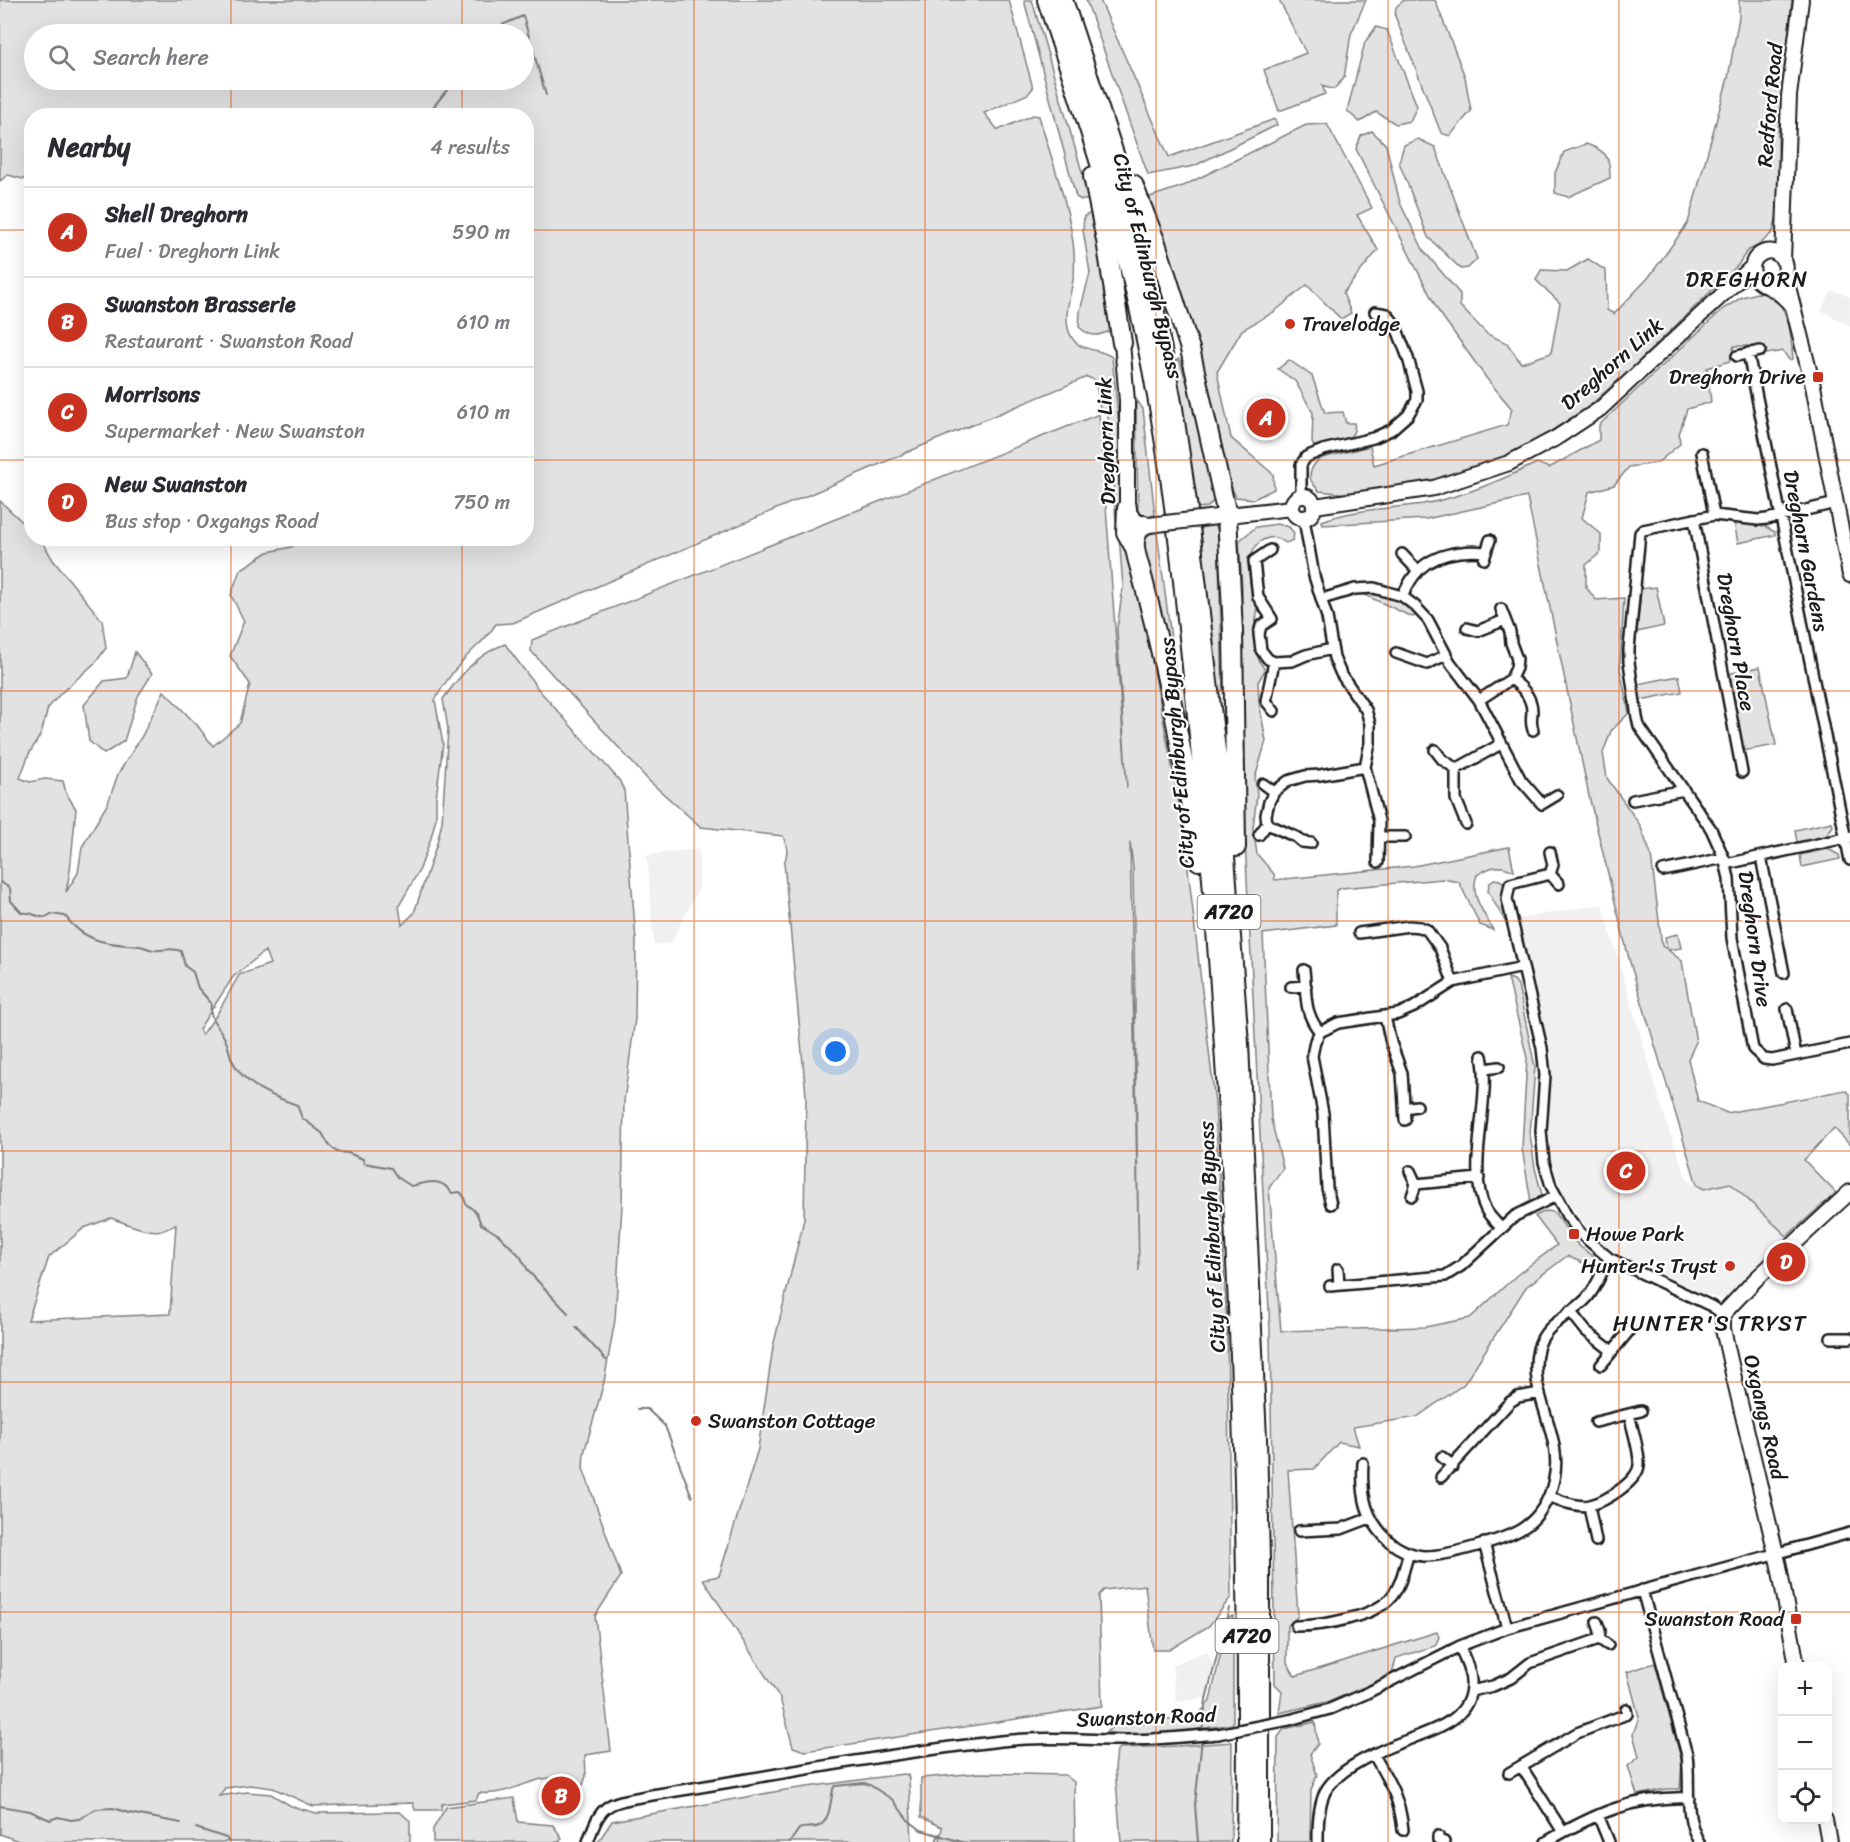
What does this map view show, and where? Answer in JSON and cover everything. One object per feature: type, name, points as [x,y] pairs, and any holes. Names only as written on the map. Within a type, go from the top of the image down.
[{"type":"highway","points":[[1047,0],[1094,181],[1122,343]]},
{"type":"highway","name":"City of Edinburgh Bypass","points":[[1047,0],[1112,204],[1137,296],[1175,505],[1204,768],[1232,1045],[1236,1250],[1246,1522],[1248,1681],[1246,1842]]},
{"type":"highway","name":"City of Edinburgh Bypass","points":[[1063,0],[1123,181],[1155,313],[1173,408],[1187,502],[1219,776],[1232,1045],[1257,1439],[1260,1592],[1260,1842]]},
{"type":"highway","points":[[1070,20],[1156,243],[1186,338],[1209,432],[1222,516],[1233,631],[1232,1045]]},
{"type":"highway","points":[[1127,508],[1126,532],[1135,548],[1176,721],[1232,1045]]},
{"type":"highway","points":[[1135,548],[1136,534],[1147,525]]},
{"type":"main road","name":"Redford Road","points":[[1783,260],[1789,96],[1801,0]]},
{"type":"main road","name":"Redford Road","points":[[1765,252],[1778,233],[1785,214]]},
{"type":"main road","points":[[1791,304],[1762,283],[1753,273],[1752,267],[1756,257],[1765,252],[1775,253],[1783,260],[1786,270],[1791,304],[1803,342],[1850,575]]},
{"type":"main road","name":"Dreghorn Link","points":[[1315,506],[1434,488],[1509,463],[1556,438],[1600,409],[1752,267]]},
{"type":"main road","points":[[1762,283],[1779,282],[1785,275]]},
{"type":"main road","name":"Dreghorn Link","points":[[1721,294],[1762,283]]},
{"type":"main road","name":"Dreghorn Link","points":[[1122,343],[1127,401],[1127,508],[1134,520],[1147,525]]},
{"type":"main road","points":[[1301,496],[1308,497],[1315,506],[1313,513],[1304,519],[1294,514],[1292,508],[1294,500],[1301,496]]},
{"type":"main road","points":[[1147,525],[1292,508]]},
{"type":"main road","points":[[1723,1314],[1763,1272],[1850,1192]]},
{"type":"main road","name":"Oxgangs Road","points":[[1723,1314],[1723,1329],[1776,1554],[1796,1662]]},
{"type":"main road","points":[[1826,1824],[1829,1842]]},
{"type":"street","points":[[1301,496],[1300,465],[1306,457],[1323,450],[1383,434],[1397,426],[1415,406],[1418,391],[1395,324],[1387,314],[1375,312]]},
{"type":"street","points":[[1395,324],[1406,319]]},
{"type":"street","points":[[1737,356],[1760,351]]},
{"type":"street","name":"Dreghorn Gardens","points":[[1748,353],[1848,838],[1850,861]]},
{"type":"street","points":[[1702,453],[1714,514]]},
{"type":"street","name":"Dreghorn Drive","points":[[1836,503],[1758,520],[1714,514],[1646,528],[1640,533],[1629,649],[1632,687],[1640,726],[1715,837],[1725,861],[1729,878],[1732,938],[1753,1049],[1764,1059],[1772,1060],[1850,1044]]},
{"type":"street","points":[[1304,519],[1314,576],[1322,599],[1332,649],[1341,674],[1366,710],[1370,724],[1370,743],[1365,767],[1378,815],[1378,861]]},
{"type":"street","name":"Dreghorn Place","points":[[1694,519],[1742,772]]},
{"type":"street","points":[[1402,596],[1418,571],[1454,552],[1485,555],[1490,540]]},
{"type":"street","points":[[1270,550],[1254,561],[1258,597],[1272,619],[1261,626],[1258,634],[1259,645],[1264,654],[1275,662],[1292,661],[1332,649]]},
{"type":"street","points":[[1402,554],[1418,571]]},
{"type":"street","points":[[1322,599],[1367,588],[1386,590],[1402,596],[1424,615],[1446,655],[1479,700],[1521,780],[1542,804],[1557,795]]},
{"type":"street","points":[[1479,700],[1511,679],[1517,662],[1510,632],[1501,609]]},
{"type":"street","points":[[1467,628],[1478,631],[1505,620]]},
{"type":"street","points":[[1407,657],[1411,648]]},
{"type":"street","points":[[1396,653],[1427,664],[1446,655]]},
{"type":"street","points":[[1274,711],[1266,702],[1275,662]]},
{"type":"street","points":[[1511,679],[1520,685],[1527,695],[1533,709],[1530,722],[1533,730]]},
{"type":"street","points":[[1456,769],[1501,744]]},
{"type":"street","points":[[1435,750],[1442,759],[1456,769]]},
{"type":"street","points":[[1259,835],[1267,824],[1266,815],[1274,792],[1281,786],[1296,778],[1365,767]]},
{"type":"street","points":[[1456,769],[1456,800],[1466,824]]},
{"type":"street","points":[[1263,784],[1274,792]]},
{"type":"street","points":[[1633,800],[1684,790]]},
{"type":"street","points":[[1267,824],[1302,842],[1311,843]]},
{"type":"street","points":[[1378,837],[1405,837]]},
{"type":"street","points":[[1725,861],[1848,838]]},
{"type":"street","points":[[1550,874],[1553,865],[1551,852]]},
{"type":"street","points":[[1761,856],[1777,961],[1784,973]]},
{"type":"street","name":"Dreghorn Drive","points":[[1663,871],[1725,861]]},
{"type":"street","points":[[1550,874],[1559,884]]},
{"type":"street","points":[[1550,874],[1510,884],[1508,904],[1544,1063],[1541,1131],[1544,1162],[1556,1196],[1567,1216],[1583,1236],[1609,1258],[1723,1314]]},
{"type":"street","points":[[1427,930],[1432,920]]},
{"type":"street","points":[[1359,933],[1373,936],[1409,926],[1427,930],[1440,948],[1453,982]]},
{"type":"street","points":[[1331,1204],[1327,1188],[1323,1113],[1312,1056],[1315,1041],[1320,1032],[1338,1023],[1398,1014],[1414,1007],[1453,982],[1523,967]]},
{"type":"street","points":[[1304,970],[1308,1012],[1311,1021],[1320,1032]]},
{"type":"street","points":[[1291,987],[1306,986]]},
{"type":"street","name":"Dreghorn Drive","points":[[1787,1009],[1796,1055]]},
{"type":"street","points":[[1384,1017],[1402,1073],[1405,1120]]},
{"type":"street","points":[[1482,1056],[1485,1069],[1479,1139],[1479,1178],[1485,1209],[1501,1228]]},
{"type":"street","points":[[1485,1069],[1499,1067]]},
{"type":"street","points":[[1405,1108],[1417,1106]]},
{"type":"street","points":[[1410,1171],[1416,1184],[1412,1196]]},
{"type":"street","points":[[1416,1184],[1479,1178]]},
{"type":"street","points":[[1317,1191],[1327,1188]]},
{"type":"street","points":[[1338,1269],[1335,1285],[1445,1276],[1461,1266],[1515,1216],[1556,1196]]},
{"type":"street","points":[[1363,1463],[1358,1484],[1370,1518],[1379,1532],[1393,1545],[1409,1553],[1423,1556],[1439,1555],[1503,1538],[1523,1528],[1538,1514],[1549,1496],[1555,1477],[1555,1456],[1535,1369],[1538,1347],[1553,1324],[1587,1299],[1609,1258]]},
{"type":"street","points":[[1570,1311],[1586,1331],[1612,1352]]},
{"type":"street","points":[[1601,1365],[1629,1330]]},
{"type":"street","points":[[1831,1338],[1850,1338]]},
{"type":"street","points":[[1441,1477],[1510,1402],[1518,1397],[1540,1393]]},
{"type":"street","points":[[1596,1422],[1641,1411]]},
{"type":"street","points":[[1549,1496],[1589,1506],[1603,1500],[1637,1475],[1640,1464],[1629,1414]]},
{"type":"street","points":[[1442,1457],[1453,1466]]},
{"type":"street","points":[[1589,1506],[1596,1541]]},
{"type":"street","points":[[1308,1519],[1304,1531],[1341,1529],[1370,1518]]},
{"type":"street","name":"Swanston Road","points":[[588,1842],[595,1820],[604,1808],[623,1800],[872,1759],[1002,1741],[1063,1737],[1111,1740],[1169,1739],[1218,1734],[1289,1720],[1330,1709],[1460,1646],[1507,1628],[1850,1533]]},
{"type":"street","points":[[1484,1543],[1507,1628]]},
{"type":"street","points":[[1296,1626],[1324,1625],[1381,1606],[1391,1599],[1398,1588],[1409,1553]]},
{"type":"street","points":[[1642,1590],[1687,1755],[1690,1778],[1689,1818],[1699,1842]]},
{"type":"street","points":[[1307,1615],[1307,1626]]},
{"type":"street","points":[[1597,1622],[1600,1631],[1599,1640]]},
{"type":"street","points":[[1471,1691],[1493,1686],[1510,1678],[1530,1663],[1599,1640],[1608,1645]]},
{"type":"street","points":[[1318,1842],[1321,1803],[1326,1790],[1336,1778],[1396,1744],[1449,1723],[1463,1710],[1471,1691],[1471,1679],[1460,1646]]},
{"type":"street","points":[[1509,1773],[1577,1732],[1627,1714],[1626,1709]]},
{"type":"street","points":[[1374,1755],[1397,1798],[1401,1809],[1403,1830]]},
{"type":"street","points":[[1521,1766],[1563,1832]]},
{"type":"street","points":[[1546,1842],[1620,1806],[1661,1797],[1689,1798]]},
{"type":"street","points":[[1598,1815],[1609,1842]]},
{"type":"shaded area","points":[[0,0],[1009,0],[1033,88],[1028,94],[984,113],[998,130],[1033,115],[1039,116],[1072,234],[1074,269],[1067,312],[1070,334],[1083,347],[1112,357],[1120,435],[1119,522],[1116,522],[1108,415],[1100,408],[1095,380],[1087,377],[513,623],[496,624],[465,658],[435,700],[443,744],[436,798],[436,818],[420,869],[399,906],[402,925],[414,913],[442,822],[448,729],[443,699],[463,674],[478,660],[505,644],[539,690],[619,780],[624,790],[636,940],[635,1019],[624,1101],[622,1205],[615,1320],[604,1382],[584,1453],[583,1468],[621,1576],[595,1616],[611,1751],[585,1755],[586,1776],[583,1785],[559,1778],[549,1778],[500,1792],[479,1793],[476,1800],[442,1804],[441,1810],[415,1810],[413,1803],[313,1806],[273,1788],[250,1785],[225,1788],[219,1796],[247,1792],[271,1794],[291,1806],[316,1813],[400,1812],[410,1821],[410,1842],[21,1842],[0,1834],[0,501],[24,523],[24,546],[45,546],[53,560],[102,620],[106,648],[96,662],[61,693],[48,708],[41,734],[29,754],[20,778],[30,782],[45,779],[63,781],[66,793],[76,809],[66,892],[78,873],[82,847],[108,803],[118,774],[142,736],[164,691],[197,725],[213,746],[240,723],[250,684],[230,656],[244,621],[231,595],[240,570],[268,552],[292,546],[534,546],[534,108],[24,108],[24,179],[8,175],[0,181]],"holes":[[[265,951],[270,964],[239,975],[202,1035],[199,1029],[233,977]],[[111,1218],[152,1231],[169,1228],[176,1224],[170,1314],[28,1320],[49,1257],[84,1228]]]},
{"type":"shaded area","points":[[1024,0],[1032,0],[1089,196],[1087,200],[1076,197]]},
{"type":"shaded area","points":[[1086,0],[1100,0],[1169,157],[1275,119],[1277,125],[1194,166],[1148,175]]},
{"type":"shaded area","points":[[1279,0],[1366,0],[1351,34],[1344,78],[1334,89],[1324,87],[1322,84],[1325,94],[1279,111],[1264,70],[1306,53]]},
{"type":"shaded area","points":[[1404,0],[1435,0],[1465,77],[1471,111],[1450,136],[1441,133],[1395,16],[1396,7]]},
{"type":"shaded area","points":[[1739,0],[1792,0],[1778,132],[1779,208],[1773,232],[1759,245],[1747,251],[1738,265],[1627,373],[1587,408],[1542,437],[1497,461],[1445,478],[1359,495],[1319,491],[1311,481],[1310,473],[1313,466],[1322,458],[1370,446],[1374,465],[1507,425],[1512,409],[1487,379],[1437,309],[1356,149],[1361,136],[1372,131],[1386,145],[1400,203],[1424,251],[1460,294],[1460,306],[1487,334],[1507,343],[1521,363],[1551,353],[1560,303],[1536,280],[1541,270],[1567,271],[1588,259],[1606,271],[1607,310],[1614,314],[1649,277],[1688,223],[1728,78],[1739,17]]},
{"type":"shaded area","points":[[1376,27],[1387,30],[1417,106],[1410,121],[1396,124],[1376,112],[1360,122],[1347,111],[1365,42]]},
{"type":"shaded area","points":[[1327,124],[1372,208],[1357,215],[1378,250],[1343,293],[1351,313],[1341,319],[1307,285],[1274,312],[1242,330],[1217,372],[1231,438],[1273,474],[1274,489],[1254,499],[1236,497],[1228,480],[1147,198],[1183,186],[1306,125]]},
{"type":"shaded area","points":[[1418,139],[1435,147],[1477,259],[1468,268],[1461,269],[1428,237],[1399,162],[1404,145]]},
{"type":"shaded area","points":[[1586,144],[1599,149],[1606,156],[1610,178],[1568,197],[1555,193],[1555,173],[1564,152]]},
{"type":"shaded area","points":[[1092,213],[1112,323],[1110,331],[1097,335],[1087,333],[1079,327],[1080,311],[1090,273],[1083,230],[1084,216]]},
{"type":"shaded area","points":[[1832,290],[1850,297],[1850,326],[1821,310]]},
{"type":"shaded area","points":[[1757,293],[1771,296],[1783,309],[1789,325],[1793,359],[1789,360],[1783,351],[1762,355],[1757,346],[1734,346],[1730,361],[1707,368],[1711,402],[1687,409],[1679,434],[1680,444],[1657,463],[1629,467],[1614,485],[1589,492],[1582,518],[1601,534],[1601,552],[1586,565],[1586,587],[1596,600],[1624,598],[1620,669],[1629,713],[1611,731],[1603,753],[1607,778],[1640,825],[1651,855],[1662,946],[1667,949],[1665,937],[1678,934],[1681,948],[1668,950],[1682,961],[1696,1042],[1688,1059],[1698,1101],[1727,1113],[1845,1090],[1850,1094],[1850,1145],[1834,1128],[1804,1160],[1836,1193],[1787,1236],[1730,1183],[1704,1189],[1697,1185],[1629,959],[1589,796],[1527,497],[1426,519],[1323,525],[1322,521],[1359,512],[1423,504],[1453,497],[1496,482],[1537,463],[1549,468],[1599,440],[1599,425],[1723,309],[1742,297]]},
{"type":"shaded area","points":[[1179,359],[1196,408],[1213,501],[1208,507],[1197,508],[1175,361]]},
{"type":"shaded area","points":[[1289,360],[1312,376],[1325,413],[1343,412],[1346,423],[1354,423],[1352,435],[1347,439],[1314,446],[1312,443],[1313,413],[1295,381],[1278,369]]},
{"type":"shaded area","points":[[1136,399],[1143,409],[1155,515],[1145,517],[1138,511]]},
{"type":"shaded area","points":[[1099,414],[1127,788],[1117,629],[1123,587],[1119,535],[1134,564],[1183,825],[1215,1103],[1227,1325],[1231,1597],[1209,1626],[1169,1650],[1153,1650],[1145,1585],[1104,1590],[1099,1595],[1102,1706],[805,1751],[793,1747],[780,1698],[703,1579],[719,1576],[758,1449],[773,1347],[804,1219],[806,1095],[784,863],[787,856],[786,846],[783,836],[701,827],[649,781],[531,651],[532,640]],"holes":[[[1130,842],[1133,867],[1139,1271]]]},
{"type":"shaded area","points":[[1734,522],[1764,526],[1775,532],[1775,535],[1738,543]]},
{"type":"shaded area","points":[[1200,524],[1214,525],[1218,530],[1223,690],[1218,691]]},
{"type":"shaded area","points":[[1277,524],[1289,527],[1294,533],[1293,540],[1286,543],[1271,537],[1261,541],[1255,547],[1251,565],[1257,613],[1254,647],[1265,670],[1258,682],[1266,741],[1255,778],[1257,795],[1253,828],[1257,854],[1274,874],[1275,880],[1414,866],[1509,847],[1514,871],[1504,867],[1495,867],[1477,875],[1476,896],[1493,930],[1480,925],[1459,882],[1443,879],[1341,888],[1336,891],[1336,925],[1263,934],[1271,1119],[1283,1168],[1269,1188],[1281,1331],[1425,1327],[1470,1318],[1518,1274],[1557,1245],[1535,1216],[1546,1211],[1554,1212],[1578,1245],[1594,1257],[1594,1268],[1567,1256],[1526,1287],[1464,1384],[1417,1417],[1353,1427],[1359,1446],[1339,1442],[1314,1469],[1288,1470],[1298,1616],[1287,1626],[1287,1662],[1295,1676],[1437,1632],[1439,1637],[1435,1646],[1396,1658],[1392,1675],[1331,1701],[1279,1713],[1282,1691],[1275,1684],[1270,1330],[1245,840],[1241,721],[1242,587],[1239,541],[1256,527]]},
{"type":"shaded area","points":[[1157,532],[1174,661],[1169,662],[1141,548],[1145,535]]},
{"type":"shaded area","points":[[1656,587],[1664,626],[1637,632],[1641,589]]},
{"type":"shaded area","points":[[1365,592],[1394,598],[1419,615],[1412,617],[1365,595]]},
{"type":"shaded area","points":[[135,652],[152,674],[138,696],[124,741],[104,754],[89,741],[84,705],[104,681],[127,678]]},
{"type":"shaded area","points":[[1760,667],[1776,745],[1743,751],[1727,674]]},
{"type":"shaded area","points":[[1679,676],[1682,692],[1640,700],[1637,684]]},
{"type":"shaded area","points":[[1832,822],[1833,826],[1826,836],[1797,842],[1795,830]]},
{"type":"shaded area","points":[[699,849],[699,888],[671,943],[654,945],[647,855]]},
{"type":"shaded area","points":[[1828,849],[1839,855],[1840,859],[1802,867],[1800,855]]},
{"type":"shaded area","points":[[1494,879],[1500,880],[1505,885],[1502,901],[1506,923],[1488,891],[1489,884]]},
{"type":"shaded area","points":[[1602,904],[1667,1125],[1688,1181],[1704,1189],[1729,1183],[1787,1236],[1730,1295],[1724,1298],[1716,1298],[1698,1291],[1613,1251],[1588,1230],[1564,1196],[1552,1161],[1548,1131],[1552,1058],[1518,919]]},
{"type":"shaded area","points":[[1508,978],[1514,980],[1518,985],[1535,1067],[1530,1134],[1542,1195],[1531,1202],[1522,1148],[1527,1058]]},
{"type":"shaded area","points":[[1233,1616],[1233,1724],[1152,1734],[1106,1732],[1114,1726],[1197,1717],[1210,1701],[1229,1617]]},
{"type":"shaded area","points":[[1206,1651],[1213,1663],[1205,1698],[1176,1702],[1172,1665]]},
{"type":"shaded area","points":[[1655,1663],[1682,1762],[1680,1789],[1666,1789],[1637,1795],[1628,1766],[1639,1757],[1633,1734],[1639,1717],[1627,1672]]},
{"type":"shaded area","points":[[1315,1722],[1318,1744],[1310,1754],[1317,1775],[1311,1790],[1310,1842],[1277,1842],[1278,1737],[1284,1729]]},
{"type":"shaded area","points":[[1232,1742],[1231,1842],[1121,1842],[1115,1769],[1117,1750]]},
{"type":"shaded area","points":[[979,1773],[1065,1775],[1074,1782],[1075,1842],[940,1842],[942,1827],[921,1817],[921,1778]]},
{"type":"shaded area","points":[[908,1775],[909,1779],[912,1842],[598,1842],[612,1821],[785,1790]]},
{"type":"shaded area","points":[[514,1798],[518,1822],[553,1825],[562,1838],[559,1842],[433,1842],[433,1829],[446,1807]]},
{"type":"waterway","points":[[504,24],[523,16],[525,24]]},
{"type":"waterway","points":[[534,54],[546,95]]},
{"type":"waterway","points":[[434,108],[447,90]]},
{"type":"waterway","points":[[0,882],[10,888],[11,901],[22,913],[40,917],[51,914],[65,916],[81,932],[96,940],[153,950],[181,951],[185,966],[193,972],[198,988],[211,1003],[212,1018],[225,1040],[232,1060],[244,1077],[269,1094],[297,1105],[302,1118],[322,1133],[329,1145],[337,1152],[348,1153],[363,1159],[364,1163],[391,1168],[397,1177],[411,1186],[433,1182],[443,1184],[452,1193],[460,1192],[466,1204],[476,1212],[481,1224],[499,1235],[520,1256],[529,1272],[568,1313]]},
{"type":"waterway","points":[[576,1327],[606,1360]]},
{"type":"waterway","points":[[637,1409],[647,1409],[665,1426],[692,1497]]},
{"type":"waterway","points":[[1202,1734],[1206,1699],[1229,1608]]},
{"type":"waterway","points":[[1198,1842],[1195,1805],[1202,1739]]},
{"type":"waterway","points":[[790,1842],[799,1829],[817,1827],[826,1820],[835,1786],[864,1783],[893,1800],[908,1820],[921,1830],[962,1842]]},
{"type":"waterway","points":[[0,1806],[30,1811],[50,1820],[58,1817],[79,1819],[96,1809],[113,1808],[181,1823]]},
{"type":"waterway","points":[[196,1828],[226,1838],[229,1842]]},
{"type":"waterway","points":[[936,1842],[939,1834]]},
{"type":"place","name":"Travelodge","points":[[1290,324]]},
{"type":"place","name":"Dreghorn Drive","points":[[1818,377]]},
{"type":"place","name":"Shell Dreghorn","points":[[1266,418]]},
{"type":"place","name":"Morrisons","points":[[1626,1171]]},
{"type":"place","name":"Howe Park","points":[[1574,1234]]},
{"type":"place","name":"New Swanston","points":[[1786,1262]]},
{"type":"place","name":"Hunter's Tryst","points":[[1730,1266]]},
{"type":"place","name":"Swanston Cottage","points":[[696,1421]]},
{"type":"place","name":"Swanston Road","points":[[1796,1619]]},
{"type":"place","name":"Swanston Brasserie","points":[[561,1796]]},
{"type":"district","name":"DREGHORN","points":[[1747,279]]},
{"type":"district","name":"HUNTER'S TRYST","points":[[1710,1323]]}]
